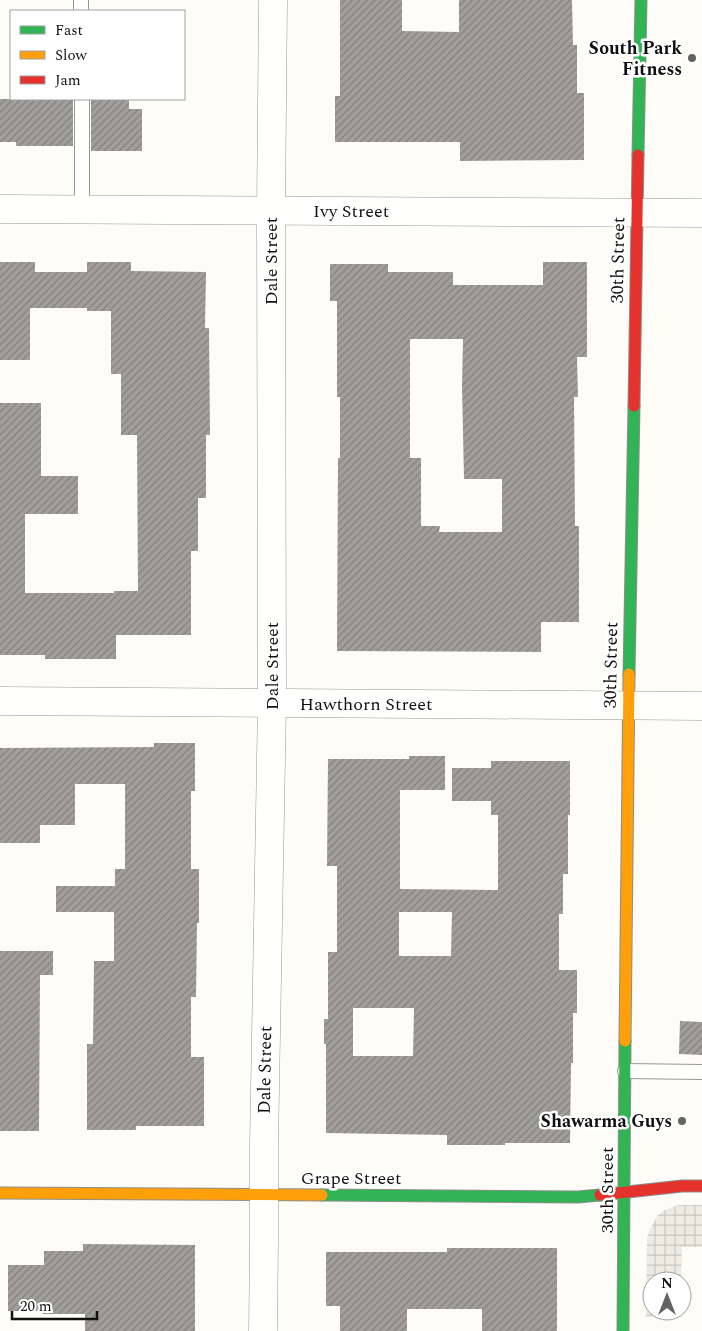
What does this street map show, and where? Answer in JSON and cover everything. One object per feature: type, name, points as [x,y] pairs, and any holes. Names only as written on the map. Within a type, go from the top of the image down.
[{"type":"street","name":"Dale Street","points":[[263,1331],[264,1145],[272,703],[271,210],[274,0]]},
{"type":"street","name":"30th Street","points":[[624,1331],[628,706],[641,0]]},
{"type":"street","name":"Ivy Street","points":[[0,209],[702,213]]},
{"type":"street","name":"Hawthorn Street","points":[[0,700],[702,706]]},
{"type":"street","name":"Grape Street","points":[[0,1193],[578,1197],[682,1186],[702,1186]]},
{"type":"lane","points":[[82,100],[82,209]]},
{"type":"lane","points":[[625,1071],[702,1072]]},
{"type":"shaded area","points":[[678,1205],[702,1205],[702,1247],[682,1247],[681,1271],[647,1271],[647,1238],[658,1215]]},
{"type":"building","points":[[340,0],[402,0],[402,31],[459,32],[459,0],[572,0],[573,45],[577,45],[577,93],[584,93],[584,160],[460,161],[460,142],[335,142],[335,96],[340,96]]},
{"type":"building","points":[[0,99],[73,100],[73,146],[16,146],[16,142],[0,142]]},
{"type":"building","points":[[91,100],[129,100],[129,109],[142,109],[142,151],[91,151]]},
{"type":"building","points":[[0,262],[35,262],[35,272],[87,272],[87,262],[131,262],[131,271],[206,272],[205,328],[209,328],[210,435],[206,435],[206,498],[198,498],[198,551],[191,551],[191,635],[116,635],[116,659],[45,659],[45,655],[0,655],[0,403],[41,403],[41,476],[78,476],[78,514],[25,514],[25,593],[114,593],[114,591],[138,591],[137,435],[121,435],[121,374],[111,374],[111,311],[87,311],[87,308],[30,308],[30,360],[0,360]]},
{"type":"building","points":[[543,262],[587,262],[587,357],[577,357],[578,397],[574,397],[575,526],[579,526],[579,622],[541,622],[541,652],[337,651],[340,397],[337,397],[337,301],[330,301],[330,264],[388,264],[388,272],[453,272],[453,285],[543,285]],"holes":[[[410,339],[463,339],[464,479],[502,479],[502,532],[439,532],[440,526],[421,526],[421,458],[410,458]]]},
{"type":"building","points":[[154,743],[195,743],[195,791],[191,791],[191,869],[199,869],[199,923],[197,923],[196,997],[191,997],[191,1057],[204,1057],[204,1126],[136,1126],[136,1130],[87,1130],[87,1044],[93,1044],[94,961],[114,961],[114,912],[56,912],[56,886],[115,886],[115,869],[125,869],[125,784],[75,784],[75,825],[40,825],[40,843],[0,843],[0,748],[154,747]]},
{"type":"building","points":[[409,756],[445,756],[445,790],[400,790],[400,889],[498,890],[498,815],[491,815],[491,801],[452,801],[452,768],[491,768],[491,761],[570,761],[568,874],[563,874],[563,914],[559,914],[559,970],[577,970],[577,1013],[573,1013],[570,1143],[447,1145],[447,1135],[326,1133],[326,1044],[324,1044],[324,1019],[328,1019],[328,952],[337,952],[337,866],[327,866],[328,759],[409,759]],"holes":[[[399,912],[452,912],[451,956],[399,956]],[[353,1008],[414,1008],[413,1056],[353,1056]]]},
{"type":"building","points":[[0,951],[53,951],[53,975],[40,975],[39,1131],[0,1131]]},
{"type":"building","points":[[680,1021],[702,1022],[702,1055],[679,1054]]},
{"type":"building","points":[[83,1244],[195,1245],[195,1331],[85,1331],[85,1314],[43,1314],[43,1311],[8,1311],[8,1265],[44,1265],[44,1251],[83,1251]]},
{"type":"building","points":[[447,1248],[557,1248],[557,1331],[482,1331],[482,1309],[407,1309],[407,1331],[340,1331],[340,1306],[326,1306],[326,1252],[447,1252]]},
{"type":"traffic: fast","points":[[638,155],[641,0]]},
{"type":"traffic: fast","points":[[629,674],[634,406]]},
{"type":"traffic: fast","points":[[623,1331],[625,1041]]},
{"type":"traffic: fast","points":[[322,1195],[578,1197],[600,1195]]},
{"type":"traffic: slow","points":[[625,1041],[629,674]]},
{"type":"traffic: slow","points":[[0,1193],[322,1195]]},
{"type":"traffic: jam","points":[[634,406],[638,155]]},
{"type":"traffic: jam","points":[[600,1195],[682,1186],[702,1186]]},
{"type":"place","name":"South Park Fitness","points":[[692,58]]},
{"type":"place","name":"Shawarma Guys","points":[[682,1121]]}]
